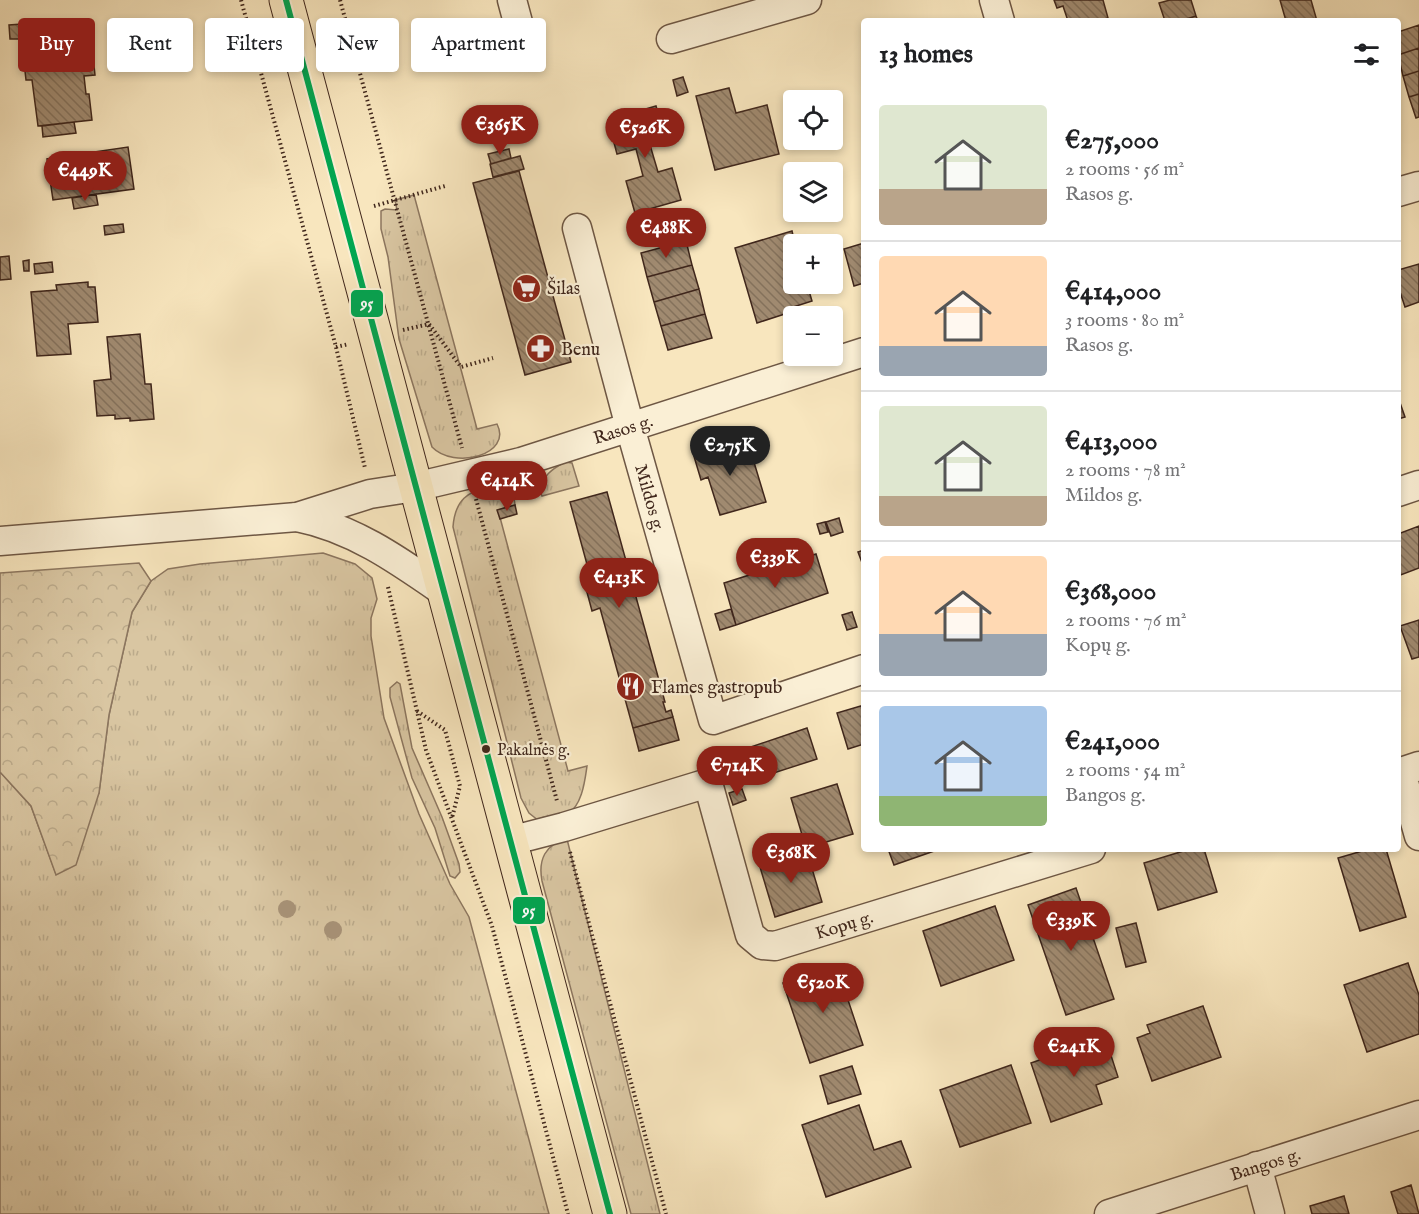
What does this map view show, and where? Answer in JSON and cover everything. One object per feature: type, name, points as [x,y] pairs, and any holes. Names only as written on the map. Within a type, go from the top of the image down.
[{"type":"main road","points":[[286,0],[610,1214]]},
{"type":"street","points":[[512,0],[517,18]]},
{"type":"street","points":[[671,39],[807,0]]},
{"type":"street","points":[[994,0],[999,18]]},
{"type":"street","points":[[1401,191],[1419,186]]},
{"type":"street","name":"Mildos g.","points":[[577,228],[630,427],[713,720],[861,670]]},
{"type":"street","name":"Rasos g.","points":[[415,487],[521,462],[861,353]]},
{"type":"street","points":[[1401,491],[1419,485]]},
{"type":"street","points":[[0,541],[297,517],[370,494],[415,487]]},
{"type":"street","points":[[297,517],[326,523],[379,549],[444,592]]},
{"type":"street","points":[[1419,766],[1401,772],[1419,836]]},
{"type":"street","name":"Kopų g.","points":[[564,827],[708,783],[750,935],[762,945],[775,946],[1081,852]]},
{"type":"street","points":[[510,841],[564,827]]},
{"type":"street","name":"Bangos g.","points":[[1109,1214],[1419,1115]]},
{"type":"street","points":[[1257,1166],[1270,1214]]},
{"type":"path","points":[[241,0],[336,347],[370,494]]},
{"type":"path","points":[[340,0],[429,324],[666,1214]]},
{"type":"path","points":[[374,206],[445,186]]},
{"type":"path","points":[[429,324],[461,367],[493,358]]},
{"type":"path","points":[[379,549],[426,750],[492,926],[568,1214]]},
{"type":"path","points":[[417,711],[445,730],[460,786],[452,818]]},
{"type":"green space","points":[[414,195],[477,429],[497,424],[500,435],[497,444],[479,456],[454,457],[442,454],[432,447],[399,339],[388,257],[381,229],[381,211],[397,210],[395,200]]},
{"type":"green space","points":[[565,462],[572,463],[579,486],[542,496],[540,491],[545,477]]},
{"type":"green space","points":[[493,486],[501,488],[514,498],[515,505],[498,510],[568,771],[587,766],[582,793],[572,811],[539,821],[529,813],[521,798],[453,527],[456,510],[464,498],[476,491]]},
{"type":"green space","points":[[323,553],[355,564],[372,578],[377,599],[371,618],[371,636],[384,718],[419,814],[450,884],[469,917],[549,1214],[0,1214],[0,772],[31,806],[56,874],[99,793],[109,715],[132,612],[151,581],[168,569]]},
{"type":"green space","points":[[139,563],[151,581],[132,612],[109,715],[99,793],[76,865],[56,875],[31,806],[0,772],[0,573]]},
{"type":"green space","points":[[397,682],[400,684],[412,748],[442,817],[459,864],[460,872],[455,878],[450,876],[435,828],[412,778],[390,697],[390,688]]},
{"type":"green space","points":[[567,839],[660,1214],[631,1214],[542,881],[541,866],[545,854],[553,845]]},
{"type":"building","points":[[1054,0],[1103,0],[1108,18],[1067,18],[1063,6],[1057,8]]},
{"type":"building","points":[[1170,0],[1191,0],[1196,16],[1164,18],[1159,3]]},
{"type":"building","points":[[1280,0],[1311,0],[1316,18],[1285,18]]},
{"type":"building","points":[[18,24],[18,39],[10,39],[9,25]]},
{"type":"building","points":[[1419,25],[1419,48],[1401,54],[1401,31]]},
{"type":"building","points":[[1419,48],[1419,71],[1403,76],[1401,54]]},
{"type":"building","points":[[1419,71],[1419,94],[1409,97],[1403,76]]},
{"type":"building","points":[[25,72],[95,72],[95,75],[84,76],[92,120],[38,126],[32,80],[26,80]]},
{"type":"building","points":[[683,77],[688,92],[677,96],[673,80]]},
{"type":"building","points":[[729,88],[736,113],[767,105],[779,154],[715,170],[696,96]]},
{"type":"building","points":[[1419,94],[1419,117],[1416,118],[1409,97]]},
{"type":"building","points":[[656,106],[666,141],[650,145],[658,172],[672,168],[681,200],[635,213],[626,181],[643,176],[636,149],[617,154],[608,120]]},
{"type":"building","points":[[74,122],[76,133],[43,137],[42,126]]},
{"type":"building","points":[[128,147],[134,189],[53,200],[47,159]]},
{"type":"building","points":[[509,149],[511,158],[491,164],[488,154]]},
{"type":"building","points":[[520,156],[524,169],[493,177],[490,164]]},
{"type":"building","name":"Šilas","points":[[519,171],[571,362],[525,375],[473,183]]},
{"type":"building","points":[[96,194],[98,205],[74,209],[72,198]]},
{"type":"building","points":[[123,224],[124,232],[105,235],[104,226]]},
{"type":"building","points":[[792,231],[793,234],[783,234],[783,294],[810,294],[812,301],[796,306],[783,306],[783,315],[757,323],[735,248]]},
{"type":"building","points":[[686,241],[692,265],[647,277],[641,253]]},
{"type":"building","points":[[861,244],[861,284],[854,286],[844,249]]},
{"type":"building","points":[[9,256],[11,279],[0,280],[0,257]]},
{"type":"building","points":[[29,260],[29,271],[24,271],[23,261]]},
{"type":"building","points":[[52,262],[53,272],[35,274],[34,264]]},
{"type":"building","points":[[1419,264],[1419,302],[1405,307],[1401,295],[1401,269]]},
{"type":"building","points":[[692,265],[699,289],[654,302],[647,277]]},
{"type":"building","points":[[88,282],[88,287],[95,287],[98,322],[68,324],[71,354],[37,356],[31,292],[57,290],[56,285]]},
{"type":"building","points":[[699,289],[705,314],[661,326],[654,302]]},
{"type":"building","points":[[705,314],[712,338],[668,350],[661,326]]},
{"type":"building","points":[[140,334],[145,384],[151,384],[154,419],[130,421],[130,418],[115,419],[115,415],[97,416],[94,381],[111,379],[107,337]]},
{"type":"building","points":[[1401,406],[1405,417],[1401,418]]},
{"type":"building","points":[[739,439],[745,461],[753,459],[766,502],[720,515],[708,477],[701,480],[693,453]]},
{"type":"building","points":[[607,492],[665,702],[663,702],[666,712],[671,710],[673,717],[633,728],[600,608],[592,611],[584,581],[591,579],[570,502]]},
{"type":"building","points":[[515,505],[517,514],[500,519],[497,510]]},
{"type":"building","points":[[839,518],[843,532],[831,536],[826,522]]},
{"type":"building","points":[[825,522],[828,532],[820,534],[817,524]]},
{"type":"building","points":[[1419,526],[1419,568],[1401,575],[1401,533]]},
{"type":"building","points":[[816,554],[828,593],[736,625],[724,583]]},
{"type":"building","points":[[731,609],[736,625],[720,630],[715,614]]},
{"type":"building","points":[[852,612],[857,627],[847,630],[842,615]]},
{"type":"building","points":[[1419,620],[1419,657],[1412,659],[1401,626]]},
{"type":"building","points":[[861,706],[861,745],[848,749],[837,713]]},
{"type":"building","points":[[673,717],[679,740],[639,751],[633,728]]},
{"type":"building","points":[[807,728],[817,759],[749,781],[739,751]]},
{"type":"building","points":[[837,784],[853,834],[806,848],[791,798]]},
{"type":"building","points":[[742,789],[746,800],[733,805],[729,793]]},
{"type":"building","points":[[807,852],[822,902],[775,917],[760,867]]},
{"type":"building","points":[[889,852],[931,852],[894,865]]},
{"type":"building","points":[[1180,852],[1205,852],[1217,892],[1158,910],[1144,863]]},
{"type":"building","points":[[1359,852],[1387,852],[1406,917],[1360,931],[1338,858]]},
{"type":"building","points":[[1076,888],[1114,999],[1066,1015],[1028,905]]},
{"type":"building","points":[[995,906],[1014,960],[941,986],[923,931]]},
{"type":"building","points":[[1136,923],[1146,962],[1126,967],[1116,928]]},
{"type":"building","points":[[1408,963],[1419,995],[1419,1034],[1367,1052],[1344,985]]},
{"type":"building","points":[[836,964],[863,1045],[810,1063],[783,983]]},
{"type":"building","points":[[1203,1006],[1221,1057],[1152,1081],[1137,1038],[1150,1033],[1147,1025]]},
{"type":"building","points":[[1105,1037],[1118,1077],[1096,1085],[1102,1104],[1051,1122],[1031,1063]]},
{"type":"building","points":[[1011,1065],[1031,1123],[960,1147],[940,1090]]},
{"type":"building","points":[[852,1066],[861,1094],[828,1104],[820,1076]]},
{"type":"building","points":[[859,1105],[874,1150],[901,1141],[911,1167],[826,1197],[802,1125]]},
{"type":"building","points":[[1411,1185],[1419,1214],[1398,1214],[1391,1192]]},
{"type":"building","points":[[1344,1196],[1349,1214],[1312,1214],[1310,1206]]},
{"type":"transit line","name":"95","points":[[286,0],[610,1214]]},
{"type":"place","name":"Šilas","points":[[526,288]]},
{"type":"place","name":"Benu","points":[[540,349]]},
{"type":"place","name":"Flames gastropub","points":[[630,687]]},
{"type":"place","name":"Pakalnės g.","points":[[486,749]]}]
